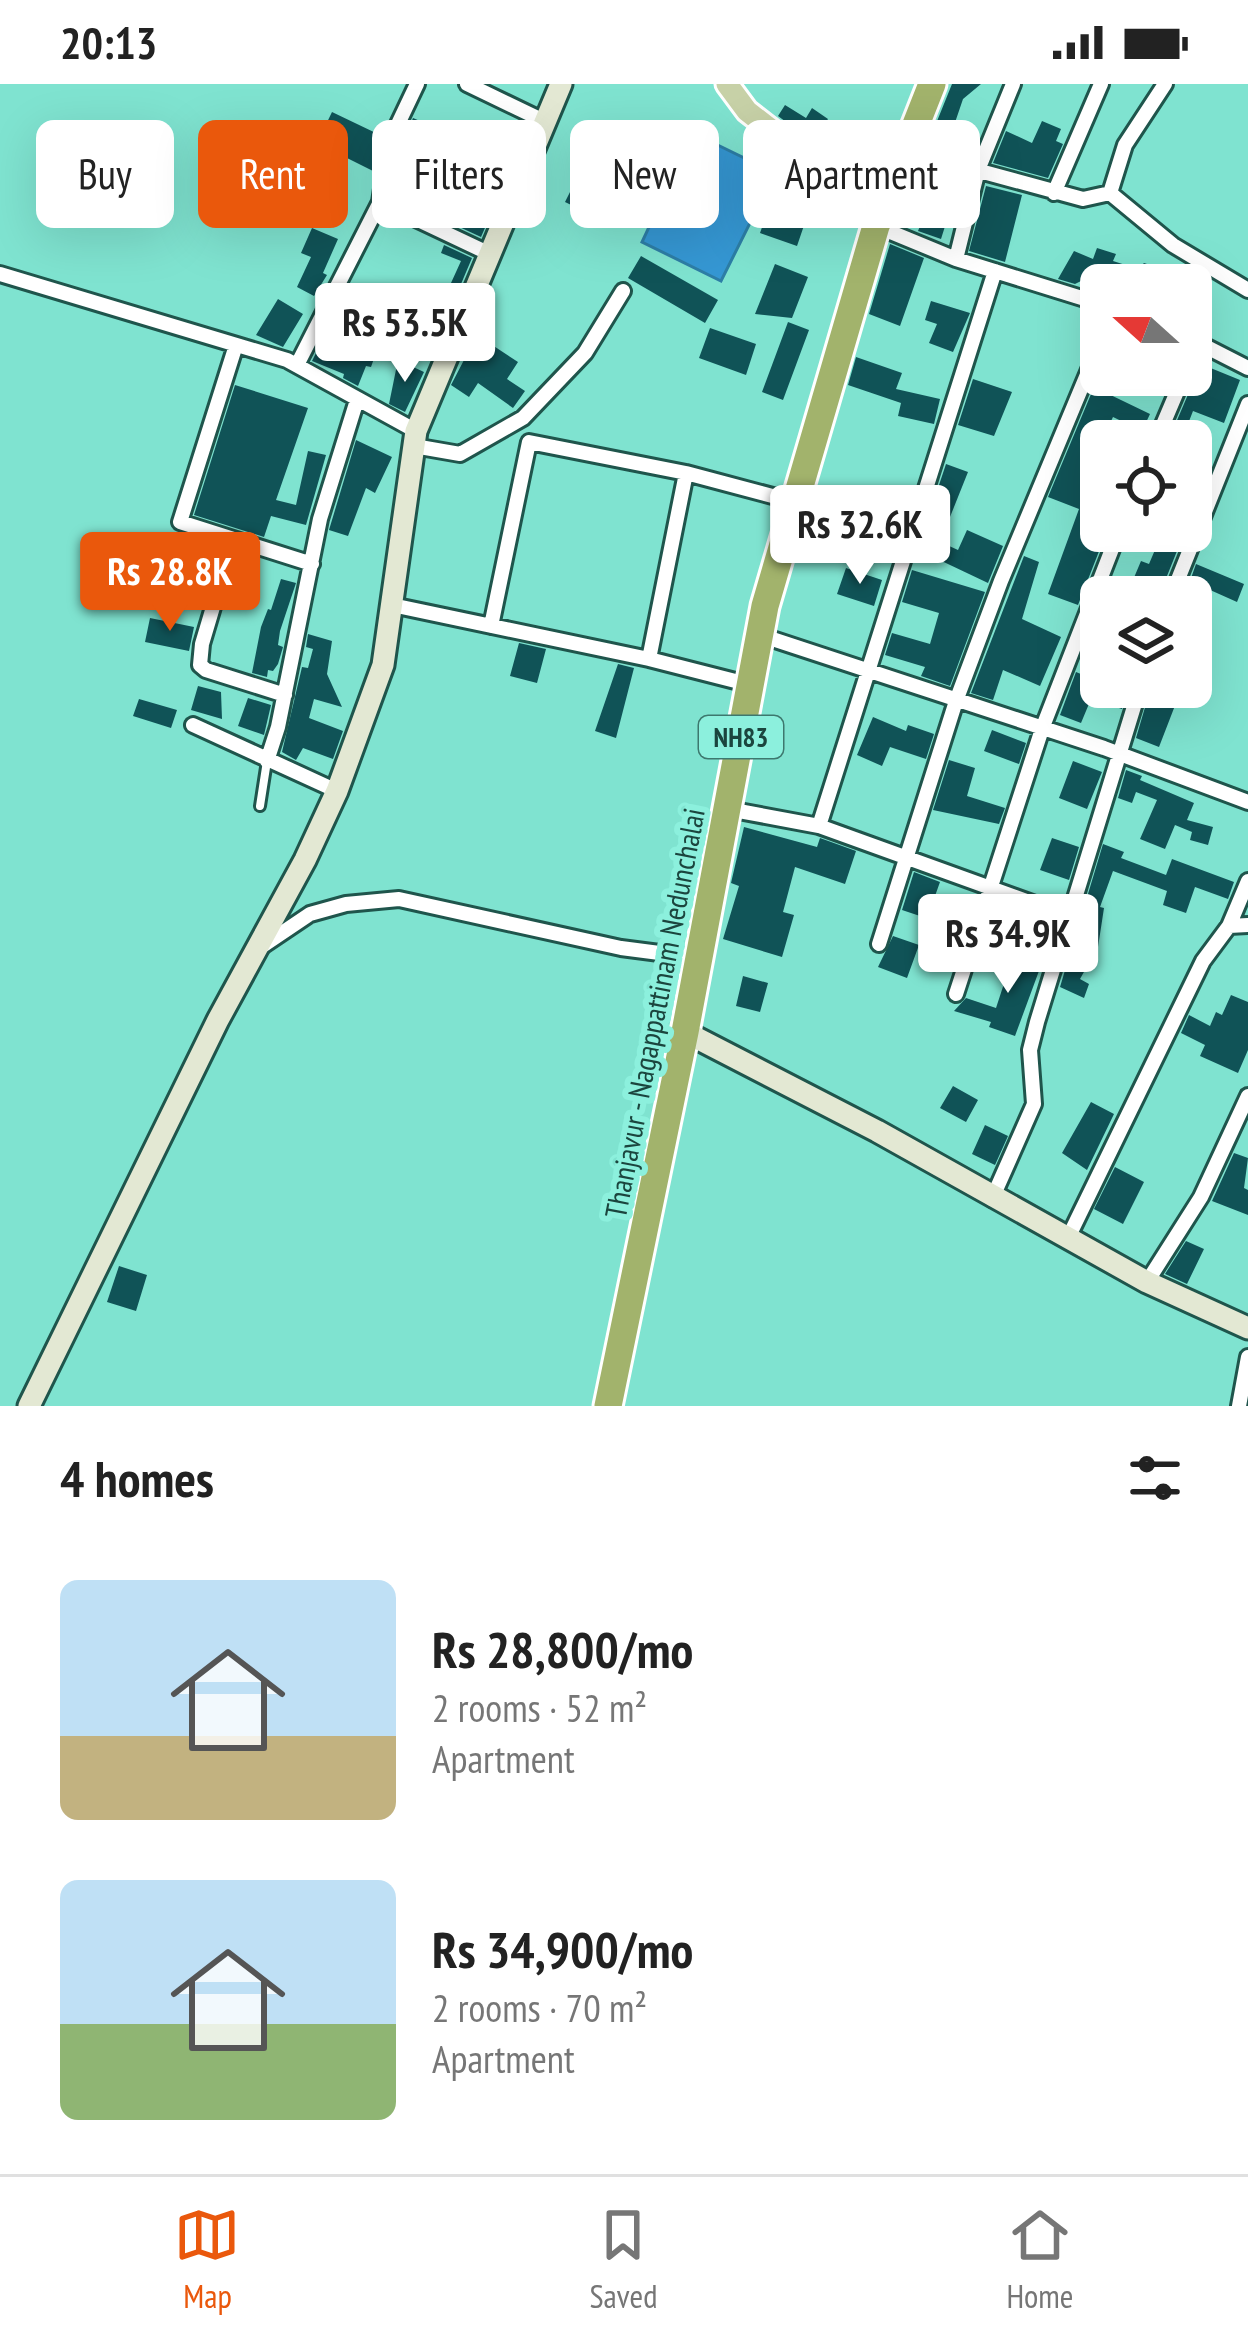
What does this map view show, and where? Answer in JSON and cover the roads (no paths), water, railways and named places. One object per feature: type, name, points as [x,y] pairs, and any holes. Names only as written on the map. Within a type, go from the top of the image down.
[{"type":"highway","name":"Thanjavur - Nagappattinam Nedunchalai","points":[[916,120],[932,84]]},
{"type":"highway","name":"Thanjavur - Nagappattinam Nedunchalai","points":[[608,1406],[760,635],[875,228]]},
{"type":"main road","points":[[728,84],[757,120]]},
{"type":"street","points":[[400,120],[418,84]]},
{"type":"street","points":[[467,84],[542,120]]},
{"type":"street","points":[[544,120],[561,84]]},
{"type":"street","points":[[980,165],[1013,84]]},
{"type":"street","points":[[1054,193],[1101,84]]},
{"type":"street","points":[[1110,193],[1125,145],[1165,84]]},
{"type":"street","points":[[980,171],[1083,199],[1110,193]]},
{"type":"street","points":[[1110,193],[1173,245],[1248,290]]},
{"type":"street","points":[[296,365],[372,218]]},
{"type":"street","points":[[434,228],[488,254]]},
{"type":"street","points":[[29,1406],[337,790],[383,665],[415,438],[499,228]]},
{"type":"street","points":[[881,228],[956,259],[1080,298]]},
{"type":"street","points":[[956,259],[964,228]]},
{"type":"street","points":[[819,826],[994,271]]},
{"type":"street","points":[[0,274],[296,365],[415,438],[460,454],[523,418],[585,353],[622,291]]},
{"type":"street","points":[[236,345],[180,522],[312,564]]},
{"type":"street","points":[[1212,350],[1248,368]]},
{"type":"street","points":[[878,944],[956,701],[1080,391]]},
{"type":"street","points":[[267,761],[320,519],[357,400]]},
{"type":"street","points":[[1180,576],[1248,404]]},
{"type":"street","points":[[491,626],[529,442],[686,473],[795,502]]},
{"type":"street","points":[[649,659],[686,473]]},
{"type":"street","points":[[233,540],[200,665],[285,695]]},
{"type":"street","points":[[956,994],[1042,729],[1111,552]]},
{"type":"street","points":[[392,605],[649,659],[751,686]]},
{"type":"street","points":[[760,635],[1117,753],[1248,802]]},
{"type":"street","points":[[992,1198],[1034,1104],[1030,1050],[1133,708]]},
{"type":"street","points":[[193,725],[337,790]]},
{"type":"street","points":[[728,809],[819,826],[1068,916]]},
{"type":"street","points":[[1068,1238],[1203,961],[1229,926],[1248,881]]},
{"type":"street","points":[[257,950],[310,914],[346,904],[399,899],[621,948],[698,958]]},
{"type":"street","points":[[1229,926],[1248,926]]},
{"type":"street","points":[[685,1032],[877,1131],[1147,1282],[1248,1328]]},
{"type":"street","points":[[1147,1282],[1201,1197],[1248,1096]]},
{"type":"street","points":[[1239,1406],[1248,1357]]},
{"type":"lane","points":[[260,806],[267,761]]},
{"type":"water","points":[[719,146],[743,157],[743,228],[748,228],[721,281],[642,242],[649,228],[719,228]]}]
